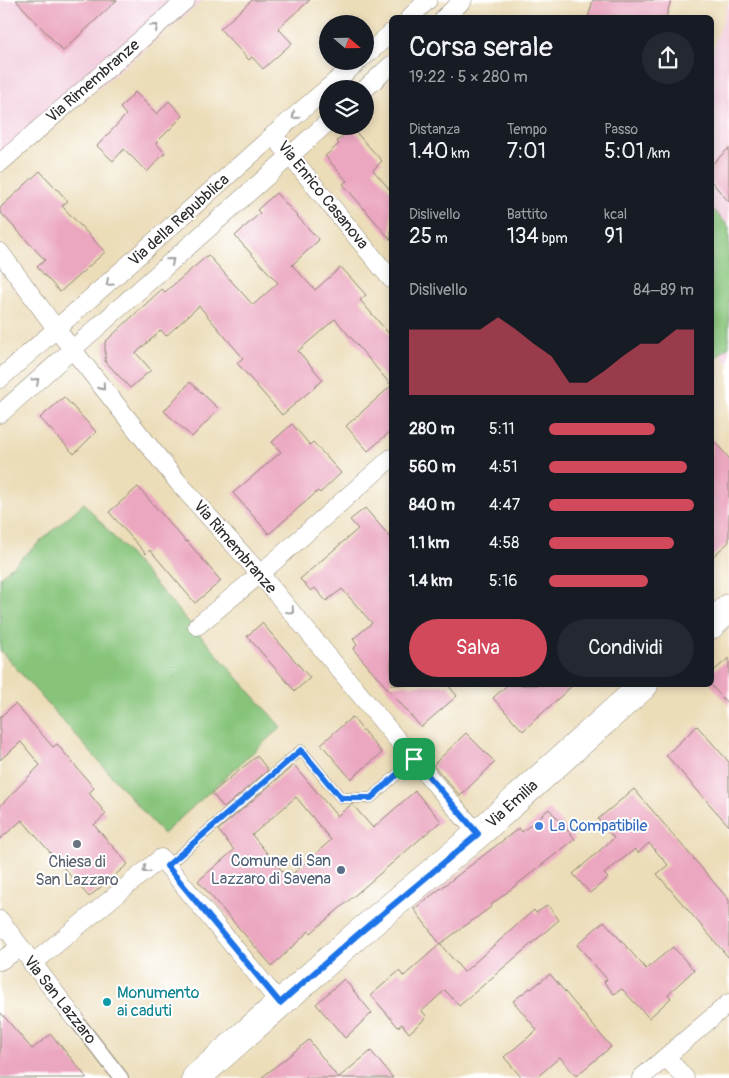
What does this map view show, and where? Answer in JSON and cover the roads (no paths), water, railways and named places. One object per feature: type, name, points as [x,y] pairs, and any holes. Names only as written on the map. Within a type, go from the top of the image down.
[{"type":"main road","points":[[714,622],[729,608]]},
{"type":"main road","name":"Via Emilia","points":[[196,1078],[356,936],[478,834],[642,687]]},
{"type":"street","name":"Via Rimembranze","points":[[0,163],[186,0]]},
{"type":"street","points":[[446,15],[463,0]]},
{"type":"street","points":[[412,15],[426,1],[444,15]]},
{"type":"street","points":[[374,48],[389,35]]},
{"type":"street","points":[[374,81],[389,67]]},
{"type":"street","name":"Via della Repubblica","points":[[0,379],[349,70]]},
{"type":"street","name":"Via della Repubblica","points":[[0,414],[319,130]]},
{"type":"street","name":"Via Enrico Casanova","points":[[273,135],[389,277]]},
{"type":"street","name":"Via Rimembranze","points":[[0,252],[57,330],[177,481],[260,574],[478,834]]},
{"type":"street","points":[[197,626],[260,574],[389,460]]},
{"type":"street","points":[[32,964],[161,858],[280,1003]]},
{"type":"street","name":"Via San Lazzaro","points":[[0,920],[121,1078]]},
{"type":"street","points":[[0,961],[20,948]]},
{"type":"street","points":[[641,1078],[729,1003]]},
{"type":"street","points":[[666,1057],[685,1078]]},
{"type":"lane","points":[[167,866],[301,750],[341,798],[371,798],[414,759]]},
{"type":"place","name":"La Compatibile","points":[[539,826]]},
{"type":"place","name":"Chiesa di San Lazzaro","points":[[77,844]]},
{"type":"place","name":"Comune di San Lazzaro di Savena","points":[[341,870]]},
{"type":"place","name":"Monumento ai caduti","points":[[107,1002]]}]
